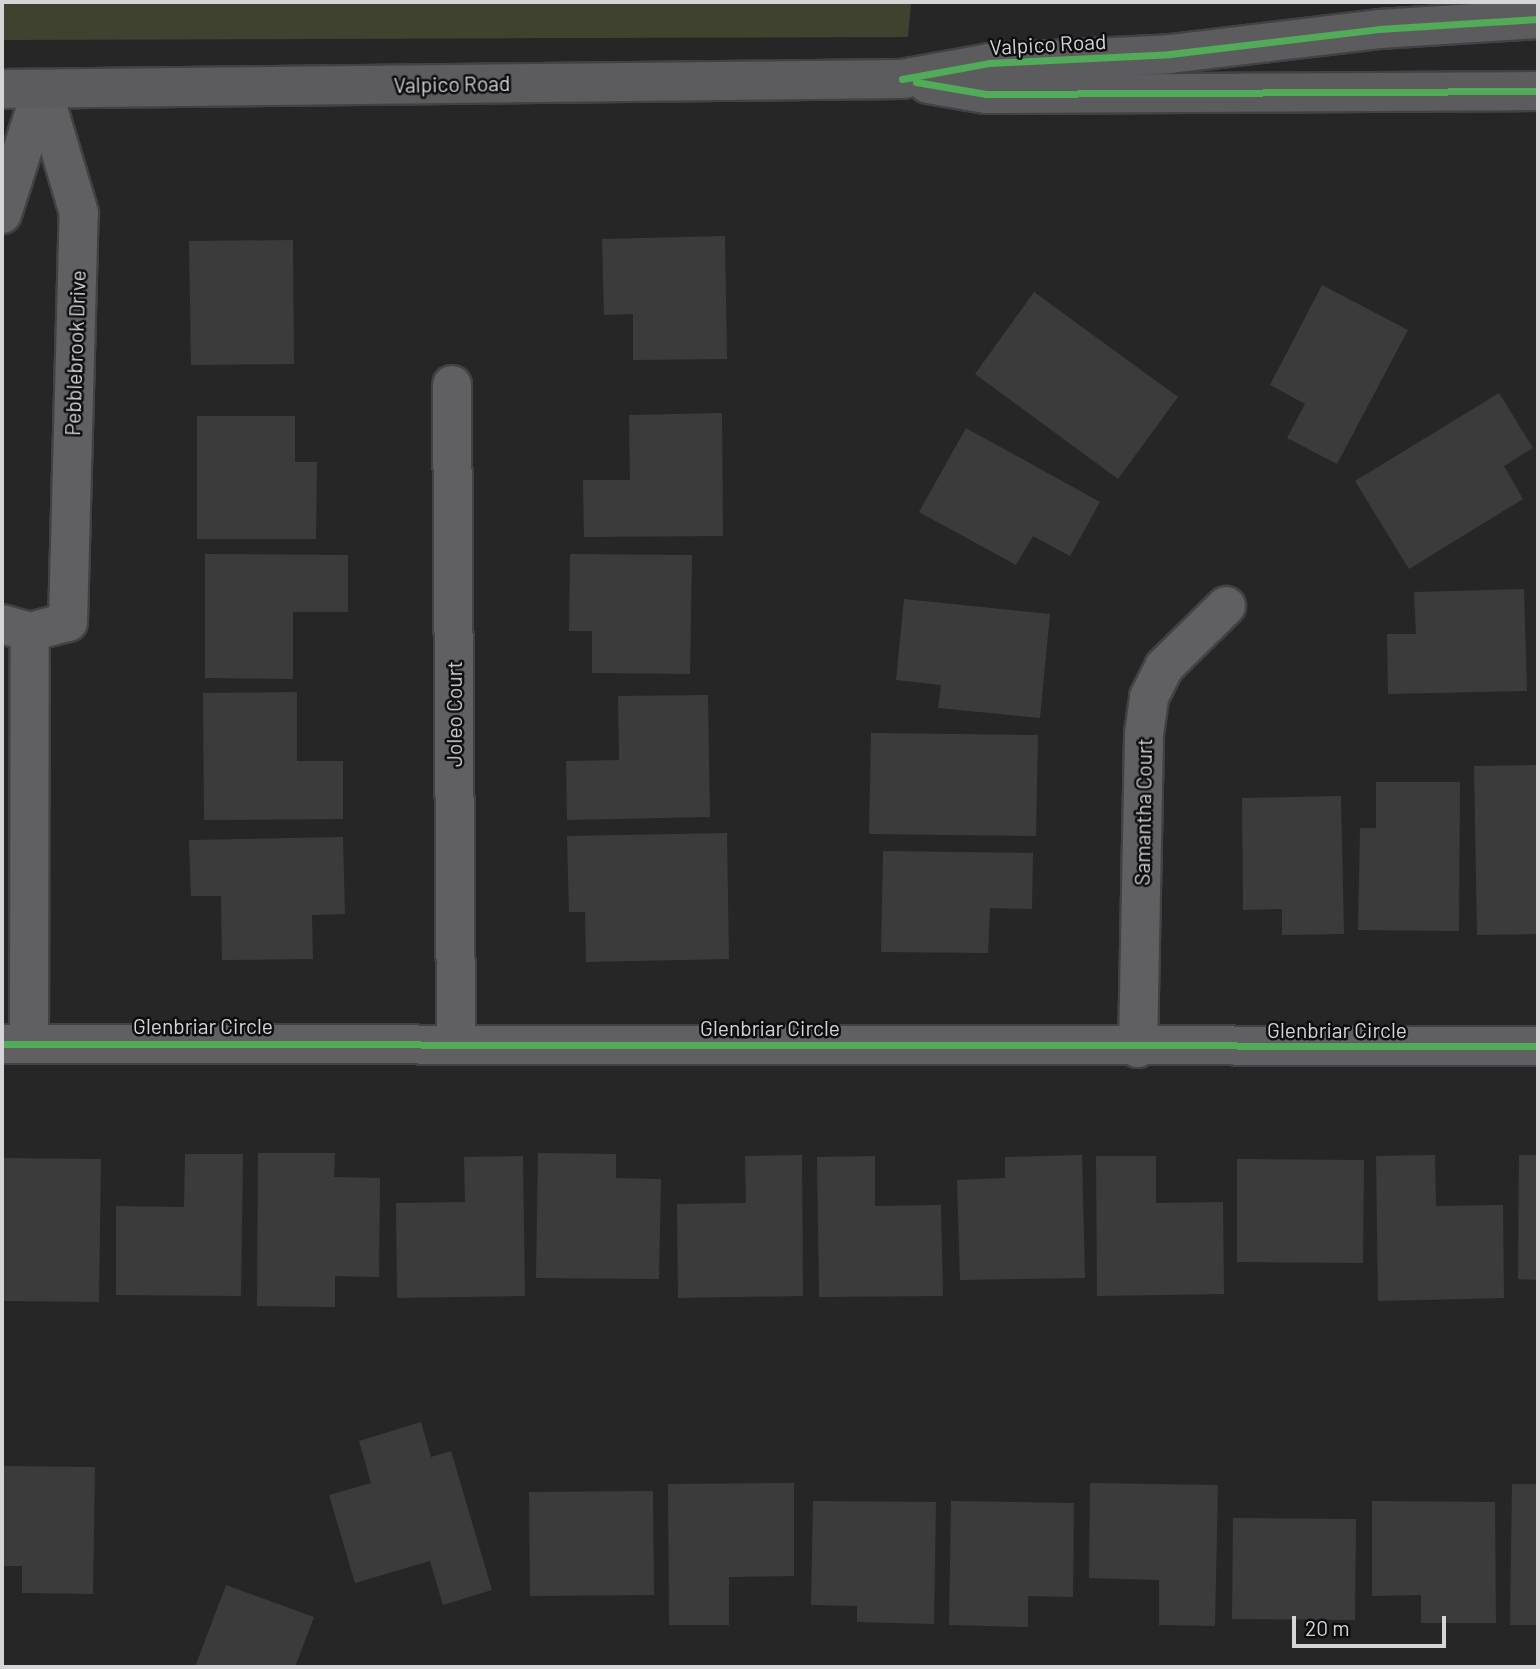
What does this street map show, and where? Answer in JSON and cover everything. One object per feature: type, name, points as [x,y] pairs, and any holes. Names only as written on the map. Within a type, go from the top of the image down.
[{"type":"main road","name":"Valpico Road","points":[[2,89],[902,79],[989,63],[1170,54],[1379,29],[1538,19]]},
{"type":"main road","name":"Valpico Road","points":[[902,79],[986,94],[1538,91]]},
{"type":"street","points":[[2,214],[42,89]]},
{"type":"street","name":"Pebblebrook Drive","points":[[16,628],[68,622],[79,213],[42,89]]},
{"type":"street","name":"Joleo Court","points":[[452,385],[456,1044]]},
{"type":"street","name":"Samantha Court","points":[[1139,1048],[1144,734],[1149,697],[1164,667],[1226,606]]},
{"type":"street","points":[[15,1044],[16,628]]},
{"type":"street","name":"Glenbriar Circle","points":[[15,1044],[1139,1048],[1538,1046]]},
{"type":"green space","points":[[2,2],[911,4],[908,37],[2,40]]},
{"type":"building","points":[[725,236],[727,359],[633,360],[633,314],[604,315],[602,239]]},
{"type":"building","points":[[293,240],[294,364],[191,365],[189,241]]},
{"type":"building","points":[[1322,285],[1408,330],[1337,464],[1287,438],[1305,404],[1270,385]]},
{"type":"building","points":[[1034,292],[1178,397],[1118,479],[975,374]]},
{"type":"building","points":[[1499,393],[1533,448],[1504,466],[1523,499],[1409,569],[1355,481]]},
{"type":"building","points":[[722,413],[723,536],[584,537],[583,480],[630,480],[629,415]]},
{"type":"building","points":[[197,416],[295,416],[295,462],[317,462],[316,539],[197,539]]},
{"type":"building","points":[[966,428],[1100,502],[1070,556],[1033,536],[1016,565],[919,512]]},
{"type":"building","points":[[205,554],[348,555],[348,612],[293,612],[293,679],[205,678]]},
{"type":"building","points":[[570,554],[692,555],[690,674],[592,673],[592,631],[569,631]]},
{"type":"building","points":[[1524,589],[1527,691],[1388,694],[1387,634],[1416,634],[1414,592]]},
{"type":"building","points":[[904,599],[1050,614],[1040,718],[938,708],[941,685],[896,680]]},
{"type":"building","points":[[297,692],[297,761],[343,761],[343,819],[204,820],[203,693]]},
{"type":"building","points":[[708,695],[710,817],[567,820],[566,761],[619,760],[618,696]]},
{"type":"building","points":[[871,733],[1038,735],[1036,836],[869,834]]},
{"type":"building","points":[[1537,765],[1538,934],[1477,935],[1474,766]]},
{"type":"building","points":[[1376,782],[1460,782],[1459,931],[1358,930],[1360,828],[1376,828]]},
{"type":"building","points":[[1341,796],[1344,934],[1282,935],[1282,909],[1243,910],[1242,798]]},
{"type":"building","points":[[727,833],[729,959],[586,962],[585,912],[569,912],[567,836]]},
{"type":"building","points":[[343,837],[345,914],[312,915],[313,959],[222,960],[221,896],[191,896],[189,840]]},
{"type":"building","points":[[883,851],[1033,853],[1032,909],[990,908],[988,953],[881,952]]},
{"type":"building","points":[[258,1153],[335,1153],[334,1177],[380,1178],[379,1277],[335,1276],[335,1307],[257,1306]]},
{"type":"building","points":[[538,1153],[616,1154],[616,1178],[661,1179],[659,1279],[536,1278]]},
{"type":"building","points":[[185,1154],[243,1154],[241,1296],[116,1295],[116,1206],[184,1207]]},
{"type":"building","points":[[802,1155],[803,1296],[678,1298],[677,1204],[746,1203],[745,1156]]},
{"type":"building","points":[[1082,1155],[1085,1278],[960,1280],[957,1180],[1005,1178],[1005,1157]]},
{"type":"building","points":[[1435,1155],[1436,1206],[1503,1205],[1504,1298],[1378,1301],[1376,1156]]},
{"type":"building","points":[[1519,1155],[1538,1155],[1538,1280],[1518,1279]]},
{"type":"building","points":[[523,1156],[525,1296],[397,1298],[396,1203],[465,1202],[464,1157]]},
{"type":"building","points":[[875,1156],[875,1206],[941,1205],[943,1296],[819,1297],[817,1157]]},
{"type":"building","points":[[1096,1156],[1156,1156],[1156,1203],[1223,1202],[1224,1294],[1097,1296]]},
{"type":"building","points":[[2,1158],[101,1159],[99,1302],[2,1301]]},
{"type":"building","points":[[1237,1159],[1364,1160],[1363,1263],[1237,1262]]},
{"type":"building","points":[[421,1422],[431,1457],[451,1451],[492,1590],[443,1605],[430,1561],[355,1583],[329,1495],[371,1483],[359,1441]]},
{"type":"building","points":[[2,1466],[95,1467],[93,1594],[22,1593],[22,1566],[2,1566]]},
{"type":"building","points":[[794,1483],[794,1576],[729,1577],[729,1625],[669,1625],[668,1484]]},
{"type":"building","points":[[1090,1483],[1218,1485],[1215,1626],[1159,1625],[1159,1580],[1089,1578]]},
{"type":"building","points":[[1512,1484],[1538,1484],[1538,1625],[1510,1625]]},
{"type":"building","points":[[653,1491],[654,1595],[530,1596],[529,1492]]},
{"type":"building","points":[[813,1501],[936,1502],[934,1624],[857,1622],[857,1606],[811,1605]]},
{"type":"building","points":[[951,1501],[1074,1503],[1073,1597],[1028,1596],[1028,1627],[949,1625]]},
{"type":"building","points":[[1372,1501],[1495,1502],[1496,1623],[1421,1623],[1421,1595],[1372,1596]]},
{"type":"building","points":[[1233,1518],[1356,1519],[1355,1620],[1232,1619]]},
{"type":"building","points":[[226,1585],[314,1617],[295,1667],[195,1667]]},
{"type":"cycle path","points":[[902,79],[989,63],[1170,54],[1379,29],[1538,19]]},
{"type":"cycle path","points":[[916,82],[986,94],[1538,91]]},
{"type":"cycle path","points":[[2,1044],[1538,1046]]}]
